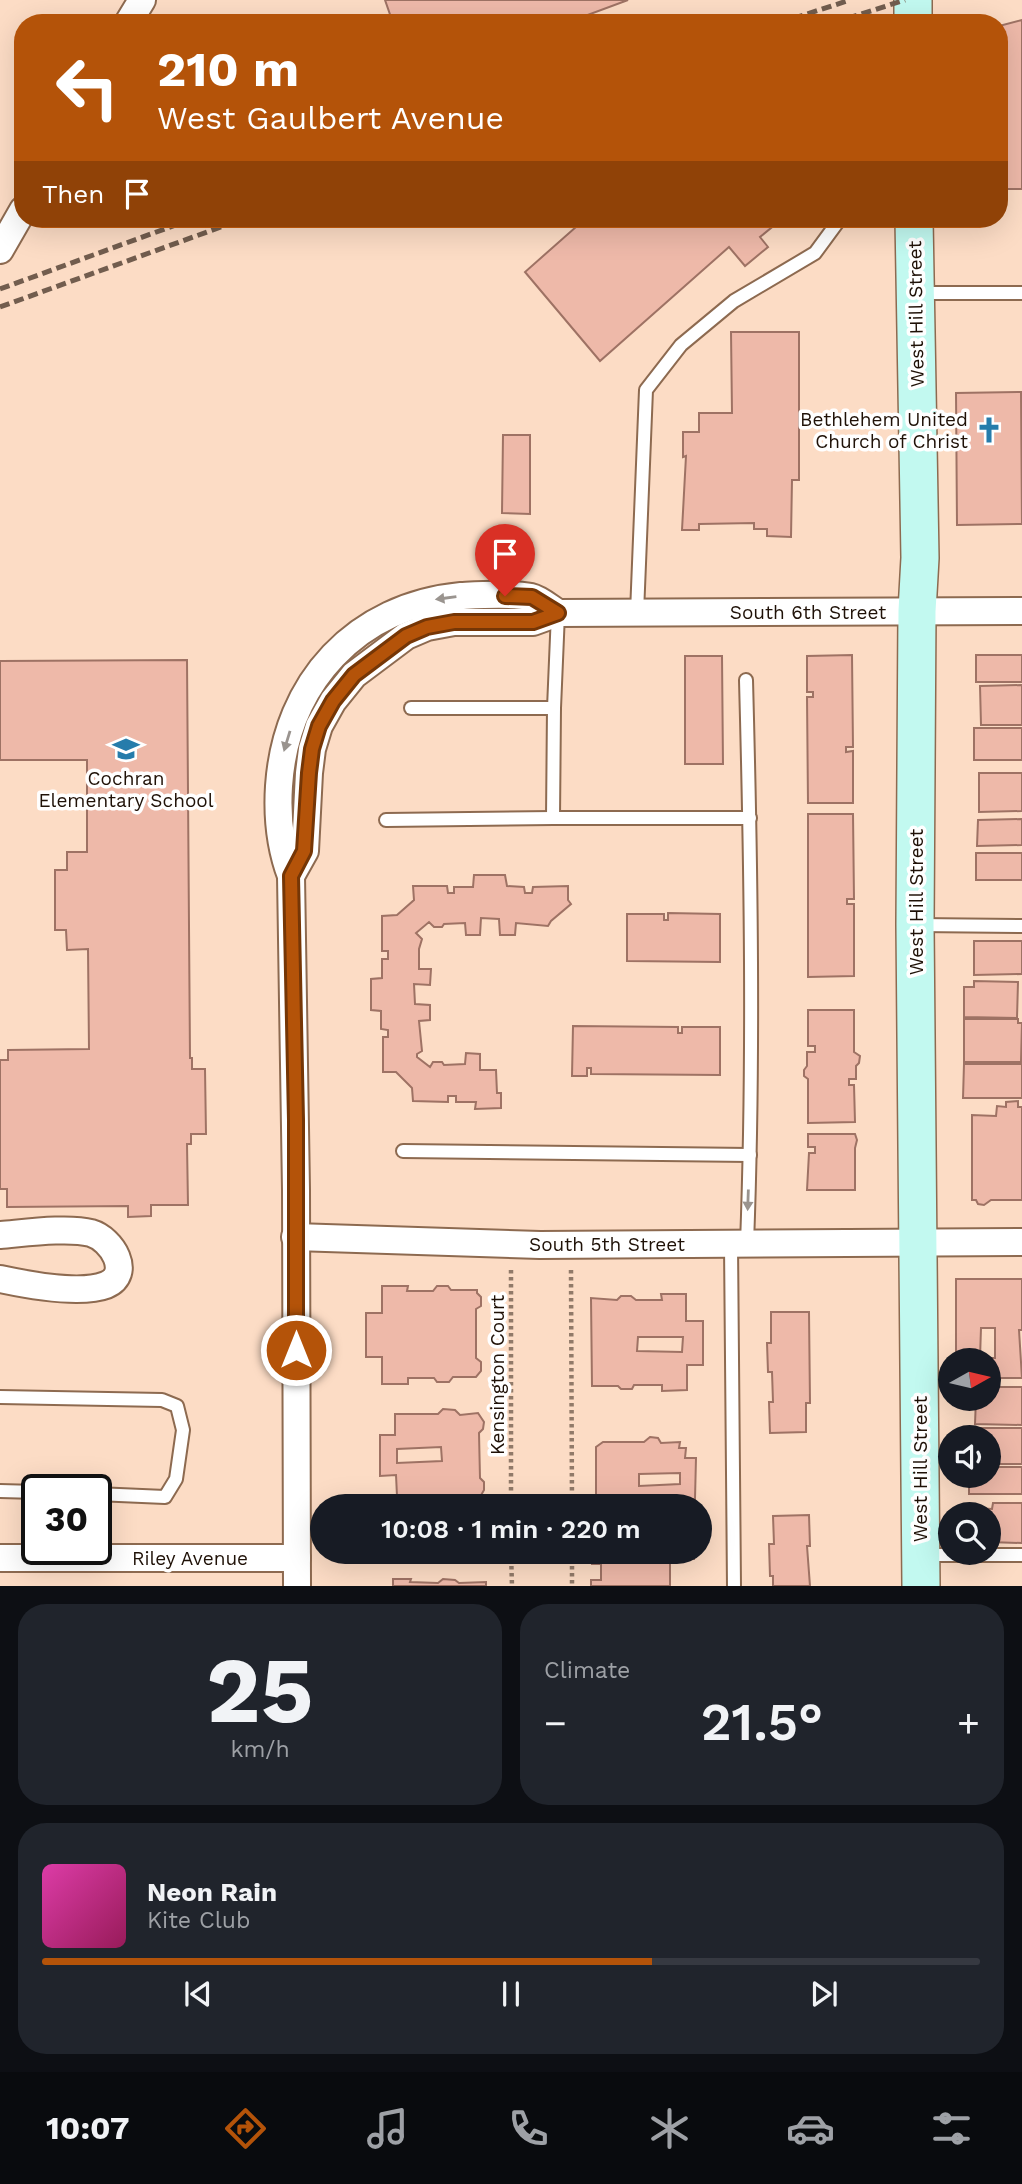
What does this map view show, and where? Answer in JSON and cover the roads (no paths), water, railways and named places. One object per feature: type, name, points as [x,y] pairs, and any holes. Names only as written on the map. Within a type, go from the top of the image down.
[{"type":"street","points":[[0,250],[14,226]]},
{"type":"street","name":"West Hill Street","points":[[914,228],[920,558],[917,611],[915,925],[921,1570]]},
{"type":"street","points":[[297,1586],[296,1120],[291,876],[282,852],[278,801],[285,746],[308,686],[340,647],[395,612],[440,598],[478,595],[532,597],[558,613]]},
{"type":"street","name":"South 6th Street","points":[[558,613],[1022,611]]},
{"type":"street","points":[[0,1235],[88,1233],[103,1238],[111,1245],[117,1256],[118,1268],[115,1278],[108,1284],[80,1289],[0,1279]]},
{"type":"street","name":"South 5th Street","points":[[295,1237],[571,1245],[1022,1242]]},
{"type":"street","name":"Riley Avenue","points":[[0,1558],[297,1558]]},
{"type":"lane","points":[[637,613],[646,390],[681,345],[734,301],[815,253],[833,228]]},
{"type":"lane","points":[[915,293],[1022,293]]},
{"type":"lane","points":[[553,818],[558,613]]},
{"type":"lane","points":[[733,1586],[739,1244],[750,1156],[752,1091],[746,680]]},
{"type":"lane","points":[[411,708],[554,708]]},
{"type":"lane","points":[[386,820],[750,818]]},
{"type":"lane","points":[[915,925],[1022,926]]},
{"type":"lane","points":[[403,1151],[750,1156]]},
{"type":"lane","points":[[0,1397],[162,1399],[177,1406],[183,1430],[178,1466],[176,1479],[164,1497],[112,1495]]},
{"type":"lane","points":[[0,1491],[21,1492]]},
{"type":"lane","points":[[921,1570],[1022,1555]]},
{"type":"railway","points":[[807,14],[850,0]]},
{"type":"railway","points":[[861,14],[905,0]]},
{"type":"railway","points":[[0,289],[167,228]]},
{"type":"railway","points":[[0,307],[218,228]]},
{"type":"place","name":"Bethlehem United Church of Christ","points":[[989,430]]},
{"type":"place","name":"Cochran Elementary School","points":[[126,749]]}]
